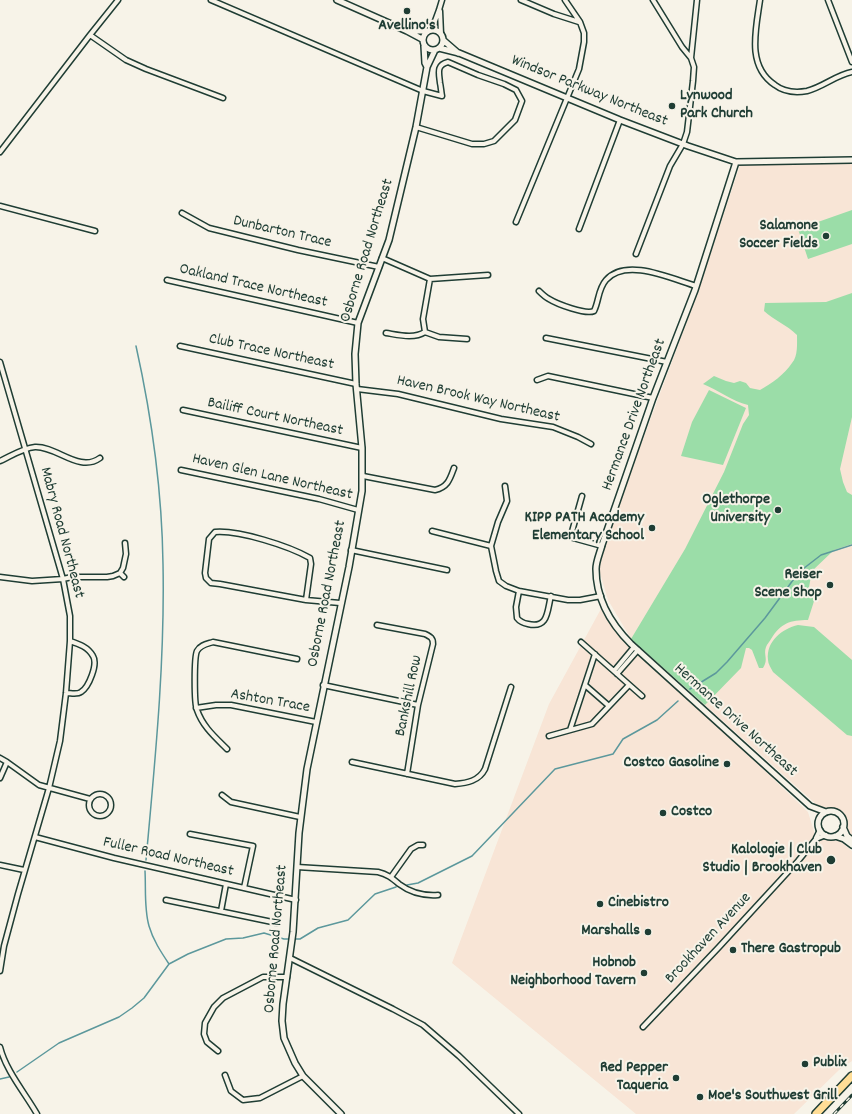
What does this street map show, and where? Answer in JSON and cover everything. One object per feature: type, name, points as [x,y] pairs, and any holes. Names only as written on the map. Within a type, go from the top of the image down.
[{"type":"highway","points":[[816,1114],[852,1076]]},
{"type":"street","points":[[0,152],[118,0]]},
{"type":"street","points":[[211,0],[423,91],[442,96],[438,71],[443,63],[448,62],[478,76],[504,84],[516,90],[522,101],[515,120],[494,141],[484,144],[472,144],[416,127]]},
{"type":"street","points":[[337,0],[407,30],[422,39],[424,46],[428,49],[437,49],[443,40],[439,10]]},
{"type":"street","points":[[422,39],[430,30],[442,0]]},
{"type":"street","points":[[522,0],[554,14],[580,22]]},
{"type":"street","points":[[516,222],[568,98],[578,69],[584,42],[584,33],[580,22],[565,0]]},
{"type":"street","points":[[636,254],[670,166],[683,144],[686,132],[694,67],[691,58],[682,47],[653,0]]},
{"type":"street","points":[[691,58],[697,0]]},
{"type":"street","points":[[760,0],[756,34],[756,60],[759,68],[773,84],[782,90],[801,92],[809,90],[845,73],[852,72]]},
{"type":"street","points":[[828,0],[852,62]]},
{"type":"street","points":[[407,30],[436,30],[441,34]]},
{"type":"street","points":[[90,35],[133,63],[223,98]]},
{"type":"street","name":"Windsor Parkway Northeast","points":[[443,40],[459,53]]},
{"type":"street","name":"Osborne Road Northeast","points":[[424,46],[425,63],[427,67]]},
{"type":"street","name":"Osborne Road Northeast","points":[[339,1113],[303,1076],[292,1057],[284,1038],[282,1015],[296,900],[300,817],[307,769],[362,491],[362,448],[355,354],[358,323],[389,240],[416,127],[427,67],[437,49]]},
{"type":"street","name":"Windsor Parkway Northeast","points":[[437,49],[459,53],[620,120],[736,162],[852,160]]},
{"type":"street","points":[[579,230],[620,120]]},
{"type":"street","name":"Hermance Drive Northeast","points":[[736,162],[696,286],[653,398],[602,546],[596,568],[597,583],[607,612],[619,631],[636,649],[810,806],[826,812],[830,811],[837,813],[842,819],[843,827],[847,836],[852,840]]},
{"type":"street","points":[[0,206],[95,231]]},
{"type":"street","name":"Dunbarton Trace","points":[[182,213],[209,228],[298,250],[379,267]]},
{"type":"street","points":[[382,258],[430,279],[488,275]]},
{"type":"street","points":[[539,291],[554,302],[585,312],[591,312],[594,311],[596,307],[601,287],[606,279],[623,270],[645,270],[696,286]]},
{"type":"street","points":[[425,332],[423,319],[430,279]]},
{"type":"street","name":"Oakland Trace Northeast","points":[[167,280],[358,323]]},
{"type":"street","points":[[386,333],[414,336],[425,332]]},
{"type":"street","points":[[425,332],[439,337],[467,339]]},
{"type":"street","points":[[546,338],[667,362]]},
{"type":"street","name":"Club Trace Northeast","points":[[180,346],[357,386]]},
{"type":"street","name":"Mabry Road Northeast","points":[[0,362],[63,579],[70,616],[70,641],[66,693],[60,741],[49,788],[24,870],[4,946],[0,971]]},
{"type":"street","points":[[537,380],[548,376],[653,398]]},
{"type":"street","name":"Haven Brook Way Northeast","points":[[357,386],[398,394],[501,419],[553,427],[591,444]]},
{"type":"street","name":"Bailiff Court Northeast","points":[[183,410],[362,448]]},
{"type":"street","points":[[0,461],[25,449],[34,447],[47,449],[65,457],[84,462],[95,461],[100,458]]},
{"type":"street","points":[[363,476],[435,490],[441,489],[446,485],[450,480],[454,468]]},
{"type":"street","name":"Haven Glen Lane Northeast","points":[[181,470],[319,499],[358,510]]},
{"type":"street","points":[[505,486],[507,502],[498,522],[491,546],[499,581],[506,586],[519,591],[568,600],[580,600],[601,596]]},
{"type":"street","points":[[582,496],[571,534],[573,538],[602,546]]},
{"type":"street","points":[[432,530],[491,546]]},
{"type":"street","points":[[306,600],[311,564],[310,558],[277,543],[225,532],[215,532],[209,539],[205,573],[206,578],[211,582],[268,594],[306,600],[340,603]]},
{"type":"street","points":[[120,573],[125,561],[125,543]]},
{"type":"street","points":[[351,550],[447,570]]},
{"type":"street","points":[[0,577],[32,581],[72,577],[107,577],[120,573]]},
{"type":"street","points":[[120,573],[124,577]]},
{"type":"street","points":[[519,591],[516,607],[517,618],[522,623],[533,625],[542,623],[546,618],[551,596]]},
{"type":"street","name":"Bankshill Row","points":[[377,625],[426,634],[432,637],[433,644],[418,705],[407,774]]},
{"type":"street","points":[[66,693],[80,693],[89,682],[95,660],[87,648],[70,641]]},
{"type":"street","points":[[227,749],[206,729],[196,708],[195,660],[197,651],[201,646],[213,642],[297,659]]},
{"type":"street","points":[[581,642],[642,696]]},
{"type":"street","points":[[615,672],[636,649]]},
{"type":"street","points":[[570,730],[595,654]]},
{"type":"street","points":[[324,685],[418,705]]},
{"type":"street","points":[[585,685],[609,706]]},
{"type":"street","points":[[549,736],[592,724],[629,685]]},
{"type":"street","points":[[352,762],[455,784],[464,784],[478,778],[485,769],[511,687]]},
{"type":"street","name":"Ashton Trace","points":[[196,708],[216,705],[231,705],[316,722]]},
{"type":"street","points":[[0,758],[39,785],[90,799]]},
{"type":"street","points":[[0,778],[7,762]]},
{"type":"street","points":[[100,793],[107,797],[111,805],[107,814],[100,817],[92,814],[89,809],[90,799],[96,794],[100,793]]},
{"type":"street","points":[[222,796],[231,802],[300,817]]},
{"type":"street","name":"Hermance Drive Northeast","points":[[813,808],[819,818],[818,826],[820,830]]},
{"type":"street","points":[[819,818],[826,812]]},
{"type":"street","points":[[835,836],[839,834],[843,827]]},
{"type":"street","points":[[820,830],[826,835]]},
{"type":"street","name":"Brookhaven Avenue","points":[[643,1027],[738,926],[816,838],[820,830]]},
{"type":"street","points":[[190,834],[253,846],[244,888]]},
{"type":"street","points":[[816,838],[826,835],[835,836],[844,838],[852,845]]},
{"type":"street","name":"Fuller Road Northeast","points":[[35,837],[114,858],[296,900]]},
{"type":"street","points":[[391,877],[411,849],[418,845],[423,845]]},
{"type":"street","points":[[0,865],[24,870]]},
{"type":"street","points":[[297,867],[384,873],[411,891],[429,896],[438,895]]},
{"type":"street","points":[[221,911],[226,884]]},
{"type":"street","points":[[166,900],[277,923]]},
{"type":"street","points":[[290,955],[423,1025],[459,1056],[518,1113]]},
{"type":"street","points":[[218,1051],[207,1042],[204,1034],[205,1023],[214,1006],[223,998],[263,977],[287,978]]},
{"type":"street","points":[[0,1047],[14,1077],[37,1114]]},
{"type":"street","points":[[225,1075],[231,1091],[242,1100],[260,1098],[303,1076]]},
{"type":"shaded area","name":"Oglethorpe University","points":[[741,162],[852,164],[852,837],[848,832],[845,818],[839,812],[834,809],[823,808],[817,805],[631,639],[608,600],[598,566],[614,517],[699,289]]},
{"type":"shaded area","points":[[602,607],[630,646],[703,712],[808,812],[816,838],[840,841],[852,851],[852,1061],[839,1070],[794,1114],[636,1114],[452,963],[549,704]]},
{"type":"green space","name":"Salamone Soccer Fields","points":[[852,210],[852,244],[808,259],[798,229]]},
{"type":"green space","points":[[852,293],[852,417],[840,469],[847,492],[852,495],[852,544],[834,550],[812,571],[809,587],[815,598],[808,620],[791,622],[778,629],[766,647],[766,662],[763,668],[759,668],[752,650],[746,648],[741,668],[705,705],[631,639],[685,549],[724,472],[743,424],[749,415],[748,405],[736,401],[703,384],[714,376],[734,383],[740,381],[746,383],[750,388],[760,390],[769,385],[786,371],[794,360],[797,346],[797,335],[764,311],[765,303],[826,302]]},
{"type":"green space","points":[[709,390],[746,408],[723,465],[681,456],[692,422]]},
{"type":"green space","points":[[798,625],[814,627],[852,660],[852,736],[847,735],[773,672],[768,662],[768,653],[772,642],[776,637],[786,629]]},
{"type":"waterway","points":[[136,346],[147,400],[155,455],[161,509],[163,564],[161,675],[146,860]]},
{"type":"waterway","points":[[690,689],[716,673],[727,662],[765,618],[799,572],[821,555],[852,545]]},
{"type":"waterway","points":[[407,885],[418,883],[472,856],[555,769],[613,754],[623,739],[657,720],[678,701]]},
{"type":"waterway","points":[[145,871],[147,919],[155,941],[169,964]]},
{"type":"waterway","points":[[294,939],[300,939],[318,928],[348,920],[375,894],[396,887]]},
{"type":"waterway","points":[[17,1072],[59,1043],[119,1017],[144,998],[169,964],[188,954],[226,939],[243,938],[264,933],[284,939],[290,939]]},
{"type":"waterway","points":[[0,1079],[9,1077]]},
{"type":"railway","points":[[834,1114],[852,1095]]},
{"type":"place","name":"Avellino's","points":[[407,11]]},
{"type":"place","name":"Lynwood Park Church","points":[[672,106]]},
{"type":"place","name":"Salamone Soccer Fields","points":[[826,236]]},
{"type":"place","name":"Oglethorpe University","points":[[778,510]]},
{"type":"place","name":"KIPP PATH Academy Elementary School","points":[[652,528]]},
{"type":"place","name":"Reiser Scene Shop","points":[[830,585]]},
{"type":"place","name":"Costco Gasoline","points":[[727,764]]},
{"type":"place","name":"Costco","points":[[663,813]]},
{"type":"place","name":"Kalologie | Club Studio | Brookhaven","points":[[831,860]]},
{"type":"place","name":"Cinebistro","points":[[600,904]]},
{"type":"place","name":"Marshalls","points":[[648,932]]},
{"type":"place","name":"There Gastropub","points":[[733,950]]},
{"type":"place","name":"Hobnob Neighborhood Tavern","points":[[644,973]]},
{"type":"place","name":"Publix","points":[[805,1064]]},
{"type":"place","name":"Red Pepper Taqueria","points":[[676,1078]]},
{"type":"place","name":"Moe's Southwest Grill","points":[[700,1097]]}]
